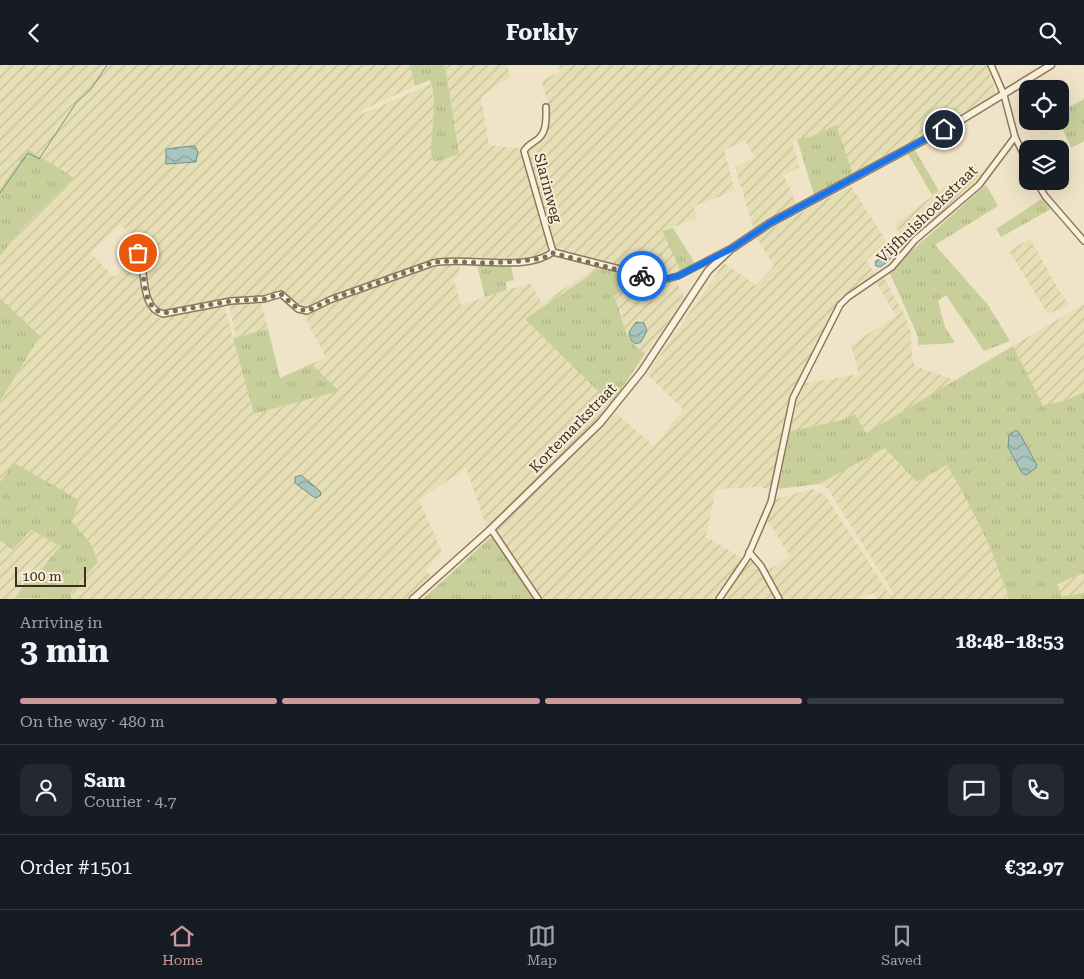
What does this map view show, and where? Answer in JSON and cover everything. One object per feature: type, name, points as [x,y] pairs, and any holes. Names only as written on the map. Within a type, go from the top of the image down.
[{"type":"street","points":[[991,65],[1019,145]]},
{"type":"street","name":"Kortemarkstraat","points":[[412,599],[491,529],[600,423],[642,371],[708,271],[731,249],[770,223],[1051,65]]},
{"type":"street","name":"Slarinweg","points":[[546,107],[544,131],[540,138],[526,147],[524,151],[553,253]]},
{"type":"street","name":"Vijfhuishoekstraat","points":[[719,599],[750,552],[771,502],[793,398],[840,305],[848,297],[892,267],[915,241],[979,185],[1015,137]]},
{"type":"street","points":[[1041,190],[1084,241]]},
{"type":"street","points":[[138,253],[150,303],[157,312],[163,313],[231,301],[264,299],[281,294],[298,309],[307,311],[340,296],[432,263],[443,261],[486,263],[523,261],[543,258],[553,253],[663,280],[678,276],[731,249]]},
{"type":"street","points":[[491,529],[538,599]]},
{"type":"street","points":[[750,552],[761,566],[779,599]]},
{"type":"shaded area","points":[[0,65],[410,65],[415,86],[362,110],[362,114],[431,84],[433,100],[459,153],[445,65],[506,65],[511,76],[481,97],[489,145],[522,149],[551,252],[546,256],[502,261],[445,258],[304,309],[296,306],[283,292],[263,298],[165,312],[155,307],[148,291],[144,263],[146,246],[120,225],[90,253],[114,277],[137,256],[144,296],[156,318],[224,305],[254,414],[338,391],[311,364],[326,357],[303,314],[313,313],[339,300],[443,264],[459,264],[460,271],[454,280],[461,305],[530,283],[542,303],[598,266],[602,267],[525,319],[611,404],[574,444],[487,528],[466,468],[419,500],[442,552],[426,570],[431,577],[407,599],[72,599],[70,595],[98,562],[91,544],[14,463],[0,482],[0,401],[40,336],[0,298],[0,256],[22,228],[74,178],[28,149],[0,189]]},
{"type":"shaded area","points":[[558,65],[987,65],[996,94],[853,174],[835,125],[810,137],[792,141],[799,167],[784,176],[797,205],[754,230],[735,167],[755,158],[745,141],[724,150],[735,191],[694,206],[697,218],[662,231],[681,272],[660,278],[556,251],[526,152],[545,137],[548,130],[549,106],[541,80],[561,72]]},
{"type":"shaded area","points":[[975,164],[983,177],[909,245],[894,225]]},
{"type":"shaded area","points":[[851,186],[886,241],[866,261],[875,274],[840,297],[796,383],[787,404],[771,489],[757,487],[716,489],[706,537],[742,558],[728,581],[712,599],[540,599],[496,530],[616,413],[654,446],[683,409],[647,374],[724,263],[756,285],[774,266],[756,237]]},
{"type":"shaded area","points":[[1030,239],[1069,305],[1048,314],[1009,251]]},
{"type":"shaded area","points":[[616,271],[663,284],[676,280],[685,299],[645,354],[632,345],[624,330],[622,314],[614,296],[625,290]]},
{"type":"shaded area","points":[[884,278],[906,318],[911,333],[912,358],[915,366],[957,381],[866,433],[855,414],[842,420],[790,431],[798,398],[806,383],[859,374],[851,345],[896,316],[876,282]]},
{"type":"shaded area","points":[[261,302],[268,329],[236,338],[229,304]]},
{"type":"shaded area","points":[[1084,304],[1084,392],[1061,402],[1043,405],[1013,346]]},
{"type":"shaded area","points":[[885,448],[917,482],[947,465],[967,500],[998,565],[1009,599],[876,599],[873,593],[861,599],[782,599],[767,571],[790,556],[768,521],[775,499],[812,489],[825,495],[890,595],[894,594],[828,489],[819,484]]},
{"type":"shaded area","points":[[31,530],[60,546],[17,599],[0,599],[0,540],[13,550]]},
{"type":"shaded area","points":[[754,560],[776,599],[722,599],[747,562]]},
{"type":"shaded area","points":[[1084,573],[1084,593],[1062,596],[1057,584]]},
{"type":"green space","points":[[410,65],[445,65],[459,154],[434,162],[431,154],[434,98],[430,80],[415,86]]},
{"type":"green space","points":[[1084,99],[1084,141],[1071,148],[1063,130],[1069,130],[1069,107]]},
{"type":"green space","points":[[836,125],[853,174],[814,195],[797,139],[810,137]]},
{"type":"green space","points":[[28,149],[74,178],[22,228],[0,256],[0,189]]},
{"type":"green space","points":[[915,150],[939,191],[932,195],[908,154]]},
{"type":"green space","points":[[986,185],[998,206],[935,245],[988,305],[1010,341],[984,351],[946,295],[938,301],[945,327],[955,343],[918,345],[918,337],[890,273],[893,267]]},
{"type":"green space","points":[[1043,198],[1051,209],[1001,237],[996,229]]},
{"type":"green space","points":[[673,228],[696,265],[681,272],[662,231]]},
{"type":"green space","points":[[477,265],[511,266],[514,280],[506,282],[507,290],[485,297]]},
{"type":"green space","points":[[602,267],[616,271],[625,290],[614,296],[625,328],[637,348],[645,354],[611,404],[525,319]]},
{"type":"green space","points":[[0,298],[40,336],[0,401]]},
{"type":"green space","points":[[268,329],[280,378],[311,364],[339,391],[254,414],[233,338]]},
{"type":"green space","points":[[1013,346],[1043,405],[1061,402],[1084,392],[1084,573],[1057,584],[1062,596],[1084,593],[1084,599],[1009,599],[982,530],[947,465],[917,482],[885,448],[819,484],[778,489],[790,431],[842,420],[855,414],[866,433]]},
{"type":"green space","points":[[14,463],[79,500],[72,522],[91,544],[98,562],[70,594],[72,599],[16,598],[29,575],[35,577],[60,546],[31,530],[13,550],[0,540],[0,482]]},
{"type":"green space","points":[[492,536],[535,599],[423,599]]},
{"type":"water","points":[[195,146],[198,152],[196,162],[166,164],[166,149]]},
{"type":"water","points":[[897,242],[900,243],[899,246],[892,257],[880,267],[876,266],[875,262]]},
{"type":"water","points":[[636,322],[644,323],[647,331],[641,342],[636,344],[631,340],[629,332]]},
{"type":"water","points":[[1016,430],[1037,465],[1036,468],[1026,475],[1022,473],[1008,447],[1009,435]]},
{"type":"water","points":[[301,475],[320,491],[321,495],[315,498],[295,483],[295,477]]},
{"type":"waterway","points":[[0,193],[28,153],[39,159],[76,103],[91,89],[107,65]]},
{"type":"way so far","points":[[138,253],[150,303],[157,312],[163,313],[231,301],[264,299],[281,294],[298,309],[307,311],[364,287],[432,263],[443,261],[486,263],[523,261],[543,258],[553,253],[642,276]]},
{"type":"route","points":[[642,276],[659,280],[678,276],[731,249],[770,223],[944,129]]}]
